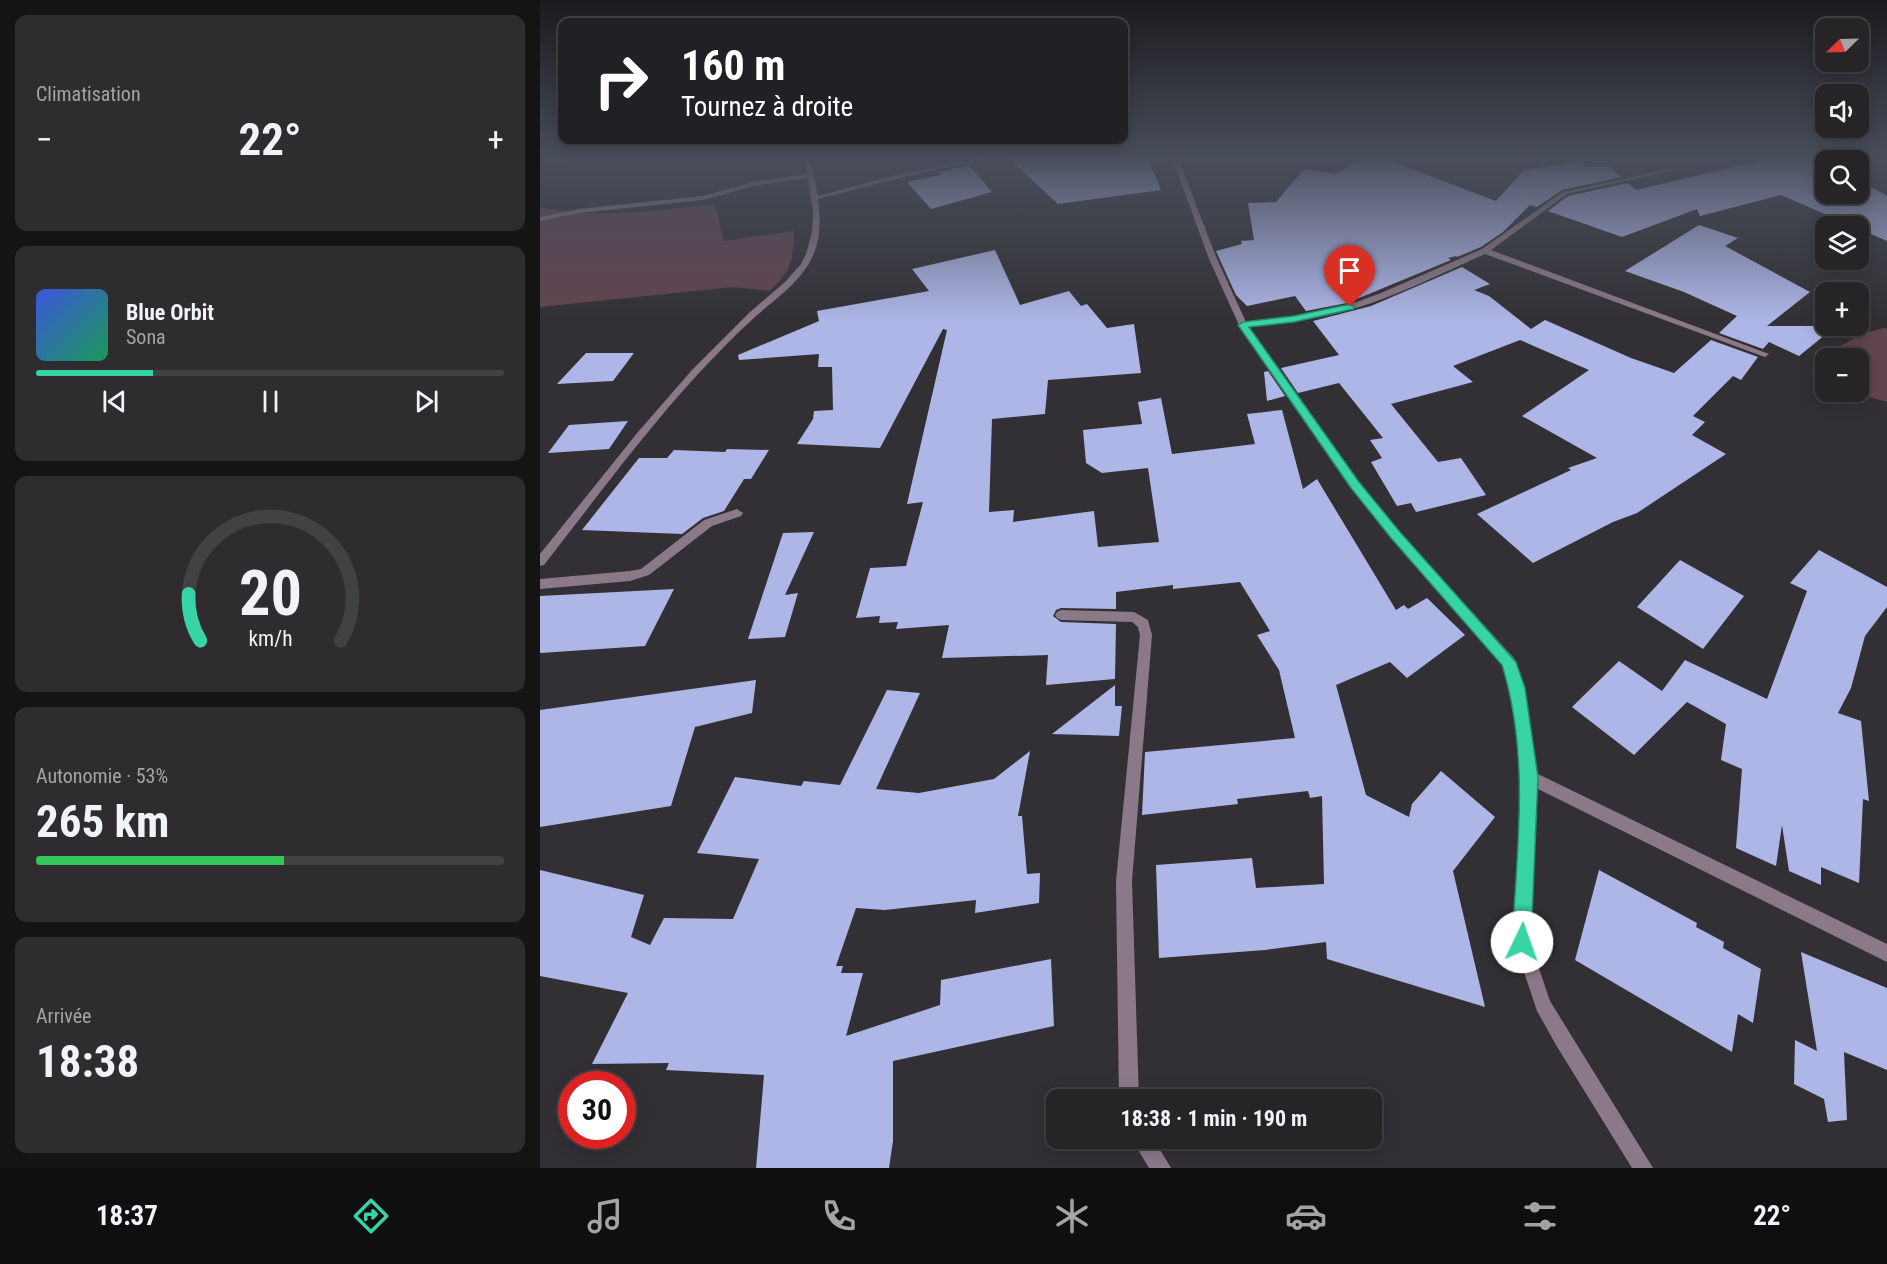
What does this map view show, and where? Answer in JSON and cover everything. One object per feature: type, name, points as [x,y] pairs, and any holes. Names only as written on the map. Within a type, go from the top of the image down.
[{"type":"street","points":[[540,219],[572,213]]},
{"type":"street","points":[[540,562],[668,402],[713,351],[802,269],[814,243],[815,213]]},
{"type":"street","points":[[1196,213],[1213,259],[1243,325],[1362,493],[1395,535],[1509,662],[1517,688],[1530,777],[1522,942],[1544,1005],[1562,1039],[1643,1168]]},
{"type":"street","points":[[1243,325],[1294,319],[1350,307],[1384,295],[1485,251],[1538,213]]},
{"type":"street","points":[[1485,251],[1765,354]]},
{"type":"street","points":[[540,584],[630,576],[645,572],[702,527],[737,513]]},
{"type":"street","points":[[1061,615],[1134,617],[1144,624],[1146,635],[1124,881],[1129,1089]]},
{"type":"street","points":[[1530,777],[1887,953]]},
{"type":"street","points":[[1148,1149],[1161,1168]]},
{"type":"shaded area","points":[[540,213],[717,213],[724,241],[794,231],[792,258],[783,277],[770,291],[733,287],[540,307]]},
{"type":"shaded area","points":[[1887,329],[1887,402],[1869,397],[1869,348],[1837,348],[1858,336],[1869,336],[1869,332]]},
{"type":"building","points":[[1250,213],[1522,213],[1503,232],[1481,247],[1457,257],[1448,258],[1451,260],[1347,303],[1306,311],[1295,296],[1247,306],[1236,295],[1216,251],[1242,244],[1241,241],[1254,240]]},
{"type":"building","points":[[1552,213],[1688,213],[1622,237]]},
{"type":"building","points":[[1699,213],[1713,213],[1700,216]]},
{"type":"building","points":[[1821,213],[1887,213],[1887,241],[1869,233],[1869,216],[1829,216]]},
{"type":"building","points":[[1699,225],[1738,238],[1725,246],[1810,292],[1767,326],[1815,326],[1815,336],[1824,336],[1799,356],[1769,342],[1763,349],[1719,333],[1737,316],[1684,292],[1625,271]]},
{"type":"building","points":[[995,250],[1020,305],[1069,291],[1081,306],[1087,304],[1107,328],[1134,324],[1141,373],[1048,380],[1045,414],[992,419],[989,512],[1014,510],[1013,522],[1094,511],[1098,547],[1159,542],[1148,468],[1102,473],[1086,463],[1083,430],[1142,424],[1138,402],[1161,398],[1172,454],[1255,444],[1247,414],[1282,410],[1303,489],[1317,479],[1396,610],[1404,605],[1408,609],[1427,598],[1465,635],[1407,678],[1390,662],[1336,685],[1366,795],[1409,817],[1412,804],[1441,771],[1495,817],[1453,871],[1485,1007],[1327,959],[1326,942],[1265,950],[1159,958],[1156,865],[1252,858],[1256,888],[1324,884],[1322,796],[1310,798],[1308,791],[1237,799],[1238,804],[1142,815],[1145,752],[1295,738],[1279,670],[1257,635],[1270,631],[1240,582],[1173,589],[1173,585],[1116,592],[1116,609],[1061,608],[1056,610],[1053,616],[1061,622],[1116,624],[1115,679],[1046,685],[1048,655],[942,658],[949,625],[896,629],[898,622],[879,623],[880,616],[856,618],[870,568],[906,566],[923,502],[907,504],[947,330],[943,329],[880,448],[797,444],[813,419],[814,411],[833,410],[832,367],[818,367],[819,354],[739,360],[738,355],[819,321],[817,311],[929,291],[912,269]]},
{"type":"building","points":[[1462,267],[1490,284],[1474,290],[1489,296],[1531,329],[1545,320],[1631,358],[1674,373],[1711,340],[1758,357],[1741,380],[1733,376],[1693,416],[1705,422],[1692,435],[1726,454],[1637,513],[1613,522],[1533,563],[1477,514],[1571,470],[1568,468],[1597,458],[1522,416],[1589,370],[1520,340],[1453,366],[1473,382],[1391,404],[1438,462],[1461,458],[1486,495],[1416,512],[1411,503],[1397,506],[1371,462],[1382,458],[1370,440],[1383,438],[1339,383],[1298,393],[1281,368],[1339,355],[1313,321],[1371,306]]},
{"type":"building","points":[[586,353],[634,353],[613,381],[557,384]]},
{"type":"building","points":[[1268,371],[1285,396],[1267,401],[1264,372]]},
{"type":"building","points":[[628,421],[609,449],[548,453],[569,425]]},
{"type":"building","points":[[727,449],[769,450],[751,479],[744,479],[724,511],[703,518],[682,534],[582,530],[639,458],[667,458],[674,450],[725,452]]},
{"type":"building","points":[[814,532],[785,595],[798,593],[785,637],[748,639],[783,533]]},
{"type":"building","points":[[1819,550],[1887,587],[1887,607],[1865,636],[1851,688],[1838,713],[1861,721],[1869,801],[1863,799],[1859,883],[1821,867],[1821,885],[1789,871],[1782,825],[1776,866],[1736,848],[1742,769],[1721,760],[1726,724],[1687,702],[1634,755],[1572,707],[1619,661],[1662,691],[1685,660],[1767,699],[1807,591],[1790,583]]},
{"type":"building","points":[[1680,560],[1744,596],[1703,649],[1637,607]]},
{"type":"building","points":[[674,589],[645,646],[540,653],[540,596]]},
{"type":"building","points":[[756,680],[752,713],[695,727],[671,806],[540,827],[540,710]]},
{"type":"building","points":[[1115,685],[1115,706],[1122,706],[1119,736],[1052,734]]},
{"type":"building","points":[[887,690],[920,693],[876,789],[919,793],[994,779],[1030,751],[1018,816],[1022,816],[1027,874],[1040,873],[1039,903],[975,913],[976,900],[885,910],[856,908],[836,966],[843,966],[841,973],[863,973],[846,1036],[940,1005],[941,980],[1051,959],[1054,1026],[893,1061],[893,1141],[889,1168],[756,1168],[764,1075],[666,1070],[669,1063],[592,1064],[628,993],[540,976],[540,870],[644,895],[631,937],[650,945],[664,918],[733,919],[759,859],[697,853],[735,777],[801,786],[804,781],[840,785]]},
{"type":"building","points":[[1599,870],[1697,923],[1696,927],[1724,942],[1723,948],[1761,969],[1753,1023],[1738,1014],[1732,1052],[1575,960]]},
{"type":"building","points":[[1801,952],[1887,988],[1887,1070],[1844,1052],[1847,1120],[1828,1122],[1824,1099],[1794,1084],[1795,1040],[1817,1051]]},
{"type":"route","points":[[1350,307],[1294,319],[1243,325],[1355,485],[1395,535],[1509,662],[1517,688],[1530,777],[1522,942]]}]
